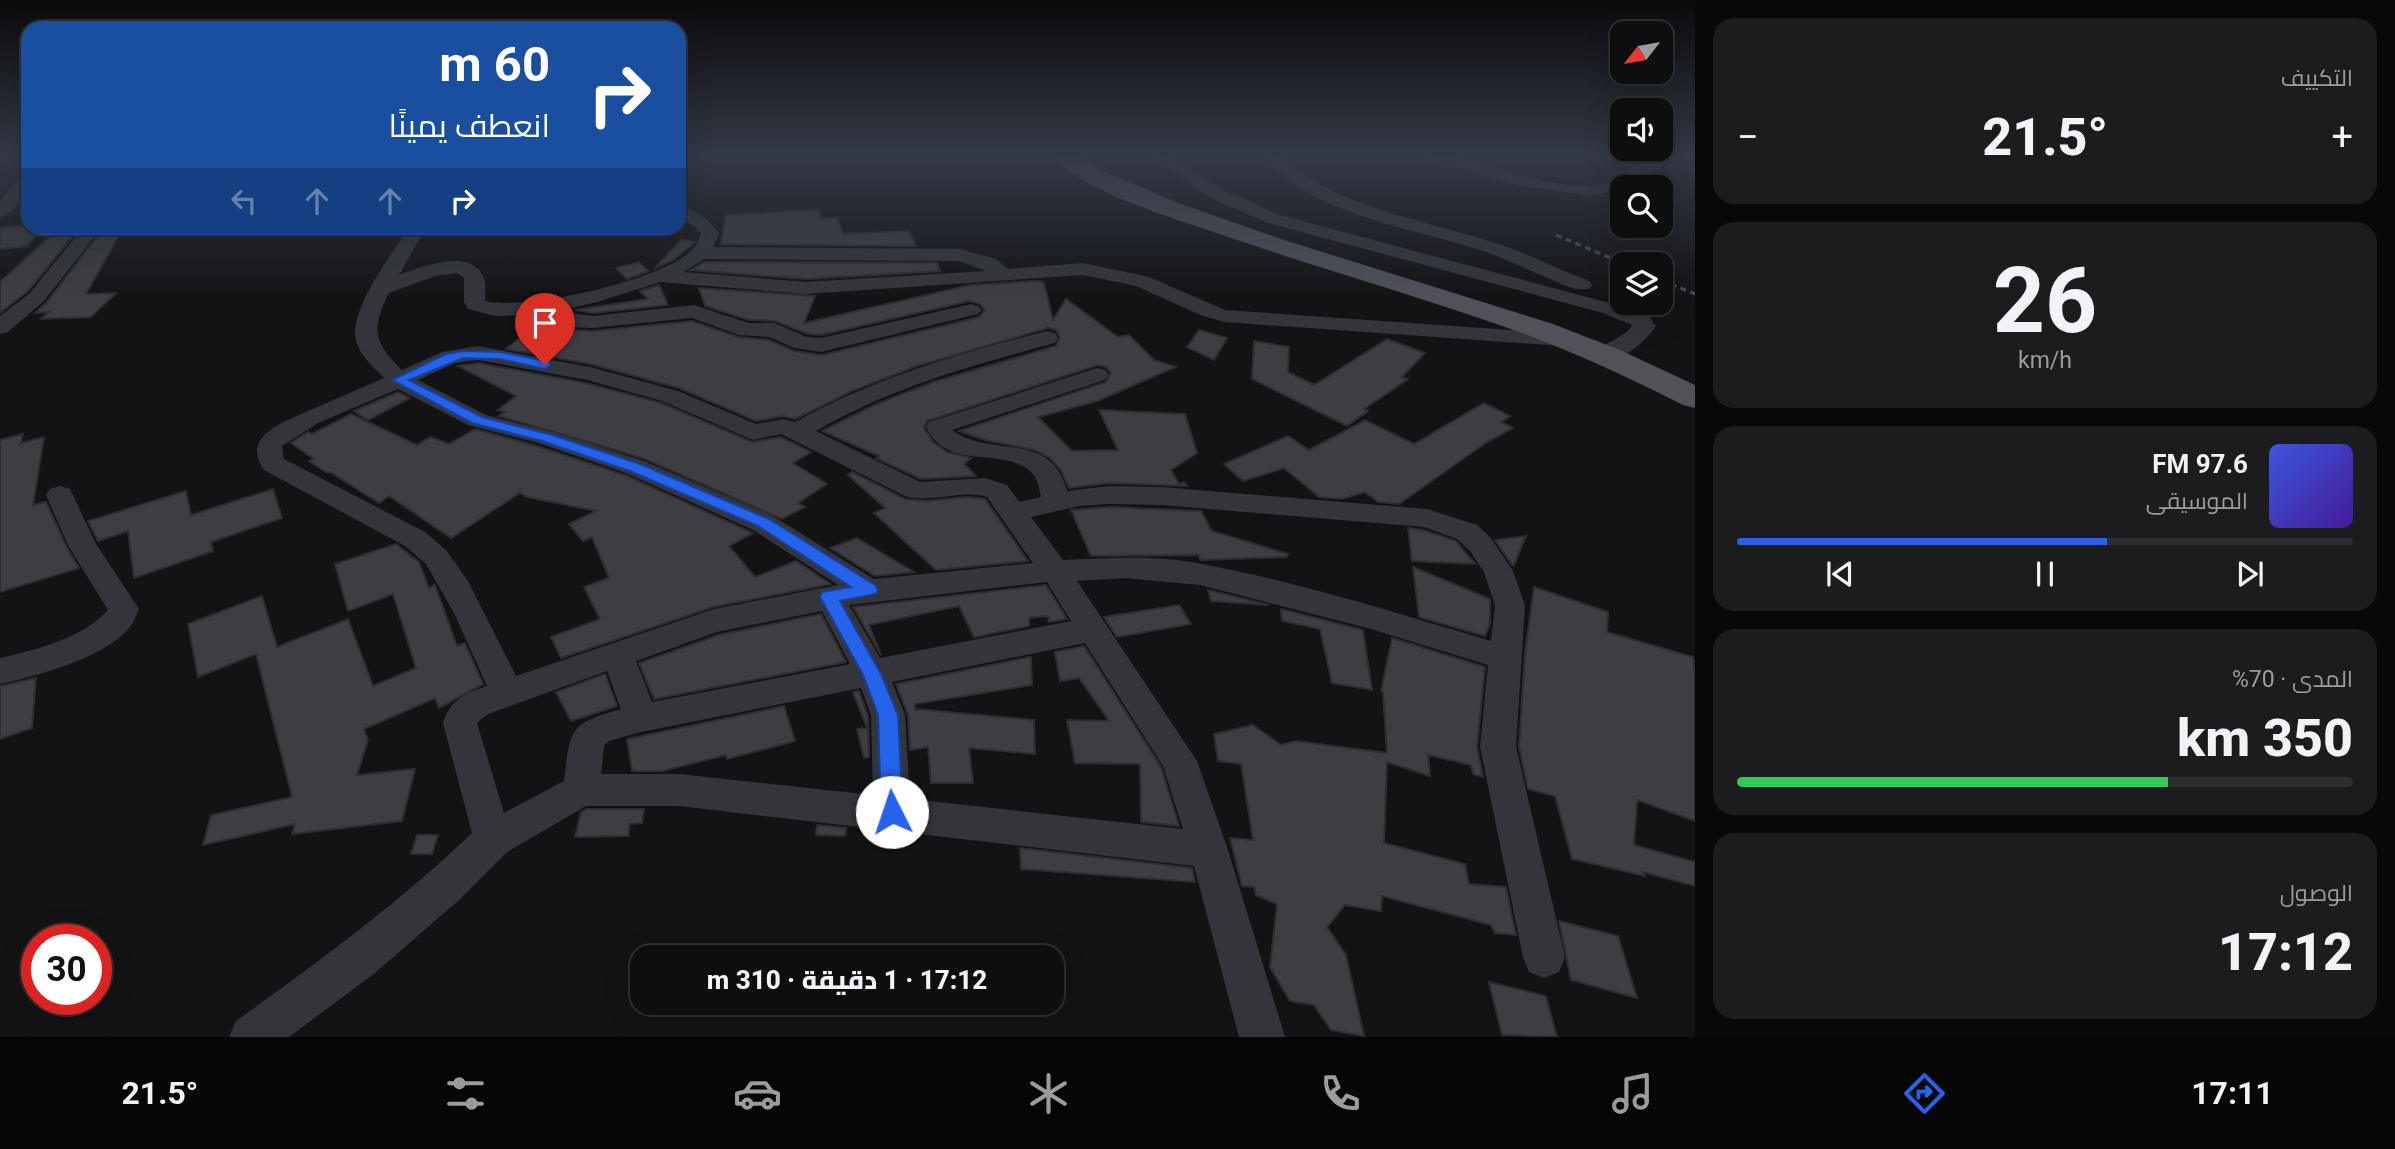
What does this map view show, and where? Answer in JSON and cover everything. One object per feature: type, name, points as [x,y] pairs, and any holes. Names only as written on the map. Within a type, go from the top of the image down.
[{"type":"main road","points":[[1158,203],[1272,244],[1488,311],[1605,355],[1695,398]]},
{"type":"main road","points":[[1568,342],[1695,411]]},
{"type":"street","points":[[1239,203],[1274,219],[1610,302]]},
{"type":"street","points":[[1354,203],[1492,248],[1610,299]]},
{"type":"street","points":[[686,214],[706,225],[710,234],[699,253]]},
{"type":"street","points":[[0,327],[37,297],[86,235]]},
{"type":"street","points":[[413,235],[365,328],[367,343],[399,380],[477,420],[547,438],[635,467],[763,523],[869,590]]},
{"type":"street","points":[[383,289],[431,271],[458,267],[468,270],[474,277],[475,305],[500,311],[532,310],[597,296],[656,276],[699,253],[960,255],[989,263],[1005,276]]},
{"type":"street","points":[[656,276],[806,288],[1005,276],[1050,270],[1105,272],[1142,281],[1224,316],[1568,342]]},
{"type":"street","points":[[532,310],[549,317],[593,322],[694,311],[747,330],[774,330],[802,343],[821,345],[971,310]]},
{"type":"street","points":[[1605,355],[1630,342],[1644,326],[1634,315]]},
{"type":"street","points":[[797,431],[834,408],[866,394],[992,352],[1047,338]]},
{"type":"street","points":[[507,692],[471,613],[436,557],[415,539],[273,464],[268,452],[270,444],[280,435],[450,357],[478,353],[590,374],[670,396],[753,432],[783,426],[915,490],[925,492],[964,484],[983,485],[997,491],[1055,571],[1179,761],[1209,850],[1262,1037]]},
{"type":"street","points":[[1056,501],[1050,477],[1040,465],[1027,458],[965,447],[943,437],[939,427],[1097,375]]},
{"type":"street","points":[[0,671],[41,661],[82,643],[115,625],[124,614],[122,606],[83,547],[60,495]]},
{"type":"street","points":[[1014,512],[1056,501],[1109,495],[1162,496],[1427,518],[1467,532],[1480,544],[1498,571],[1510,604],[1498,747],[1544,957]]},
{"type":"street","points":[[493,839],[460,723],[462,716],[476,704],[714,621],[829,597],[869,590],[1055,571],[1124,568],[1200,574],[1371,617],[1506,658]]},
{"type":"street","points":[[829,597],[872,674],[888,715],[892,812]]},
{"type":"street","points":[[581,790],[587,740],[598,730],[641,718],[1094,629]]},
{"type":"street","points":[[617,654],[641,718]]},
{"type":"street","points":[[252,1037],[360,958],[444,886],[493,839],[581,790],[679,790],[1209,850]]},
{"type":"building","points":[[818,210],[821,219],[837,218],[843,234],[909,231],[916,246],[721,244],[726,215]]},
{"type":"building","points":[[21,226],[21,235],[36,235],[27,246],[0,249],[0,228]]},
{"type":"building","points":[[52,235],[73,235],[28,291],[0,313],[0,282]]},
{"type":"building","points":[[99,235],[119,235],[86,294],[116,293],[91,317],[41,319],[49,312],[35,313],[46,303]]},
{"type":"building","points":[[681,240],[695,242],[676,258],[654,269]]},
{"type":"building","points":[[639,262],[648,271],[627,279],[616,268]]},
{"type":"building","points":[[705,262],[937,263],[940,271],[806,279],[691,270]]},
{"type":"building","points":[[1040,281],[1044,283],[1053,320],[1066,299],[1118,337],[1129,335],[1154,360],[1176,367],[1097,401],[1038,417],[1072,451],[1118,450],[1099,410],[1185,414],[1197,453],[1171,470],[1179,484],[1184,482],[1187,486],[1109,483],[1069,488],[1061,470],[1050,458],[1035,450],[985,440],[959,431],[1106,382],[1111,373],[1106,367],[1098,365],[927,421],[924,428],[933,442],[947,452],[971,458],[964,464],[976,476],[921,479],[876,458],[879,456],[822,431],[874,405],[933,382],[1056,346],[1060,337],[1056,330],[1048,328],[917,366],[854,390],[795,419],[783,416],[756,421],[679,388],[590,364],[506,349],[540,322],[570,330],[593,331],[692,321],[738,337],[769,340],[794,351],[822,355],[979,317],[985,310],[980,304],[970,301],[821,335],[808,334],[775,321],[749,320],[705,306],[699,288],[815,296],[804,323],[970,285]]},
{"type":"building","points":[[659,285],[668,305],[593,313],[575,310],[648,299],[640,291]]},
{"type":"building","points":[[1199,330],[1227,338],[1214,360],[1187,347]]},
{"type":"building","points":[[1387,339],[1425,353],[1402,377],[1408,379],[1364,409],[1368,411],[1347,426],[1252,379],[1254,341],[1289,347],[1288,372],[1314,385]]},
{"type":"building","points":[[478,363],[586,383],[661,403],[752,442],[781,437],[811,452],[793,463],[827,484],[798,503],[805,507],[782,519],[645,459],[499,416],[505,412],[498,410],[516,396],[458,366]]},
{"type":"building","points":[[398,392],[410,398],[368,420],[354,411]]},
{"type":"building","points":[[1484,403],[1510,416],[1501,422],[1513,428],[1487,442],[1399,504],[1378,502],[1365,492],[1342,499],[1319,497],[1284,468],[1243,481],[1224,464],[1288,436],[1309,450],[1365,420],[1414,444]]},
{"type":"building","points":[[351,414],[417,445],[430,437],[449,444],[475,429],[625,475],[753,533],[729,546],[755,577],[796,561],[831,584],[713,607],[561,658],[551,637],[600,619],[584,587],[609,578],[592,537],[583,541],[569,524],[596,511],[527,497],[520,493],[451,538],[389,496],[379,503],[330,472],[327,473],[309,461],[314,459],[291,443],[308,432],[312,434]]},
{"type":"building","points":[[23,434],[21,443],[44,437],[33,505],[46,502],[79,568],[0,592],[0,440]]},
{"type":"building","points":[[852,472],[905,499],[985,499],[1028,561],[936,570],[874,513],[885,508],[848,475]]},
{"type":"building","points":[[273,489],[282,518],[211,542],[213,551],[134,578],[128,531],[98,541],[88,521],[186,491],[191,515]]},
{"type":"building","points":[[1109,507],[1201,511],[1212,531],[1288,554],[1287,557],[1200,560],[1199,555],[1091,556],[1071,510]]},
{"type":"building","points":[[1408,528],[1456,541],[1475,564],[1412,561]]},
{"type":"building","points":[[1526,536],[1514,565],[1512,565],[1495,540]]},
{"type":"building","points":[[857,538],[914,572],[875,576],[830,548]]},
{"type":"building","points":[[396,544],[419,562],[429,588],[435,585],[457,646],[465,643],[483,684],[439,708],[435,698],[364,729],[368,740],[357,775],[415,769],[402,821],[292,834],[295,824],[203,845],[211,815],[292,797],[256,654],[198,677],[188,624],[262,596],[277,647],[348,619],[373,686],[416,668],[393,594],[348,611],[335,564]]},
{"type":"building","points":[[1413,567],[1490,599],[1490,623],[1485,636],[1419,617]]},
{"type":"building","points":[[1046,585],[1067,619],[1049,622],[1048,616],[1029,618],[1029,626],[974,637],[959,606],[869,625],[881,655],[853,607]]},
{"type":"building","points":[[1534,587],[1608,612],[1607,632],[1693,657],[1695,821],[1637,800],[1634,845],[1695,862],[1695,886],[1643,872],[1645,876],[1572,859],[1555,796],[1528,789],[1519,747],[1525,652]]},
{"type":"building","points":[[1208,590],[1269,605],[1211,601]]},
{"type":"building","points":[[1179,605],[1191,624],[1117,637],[1104,617]]},
{"type":"building","points":[[1281,609],[1363,630],[1372,690],[1332,683],[1320,629],[1282,621]]},
{"type":"building","points":[[821,614],[846,662],[654,699],[639,663],[718,635]]},
{"type":"building","points":[[1392,638],[1485,667],[1477,747],[1483,777],[1473,774],[1471,765],[1428,755],[1430,776],[1387,762],[1384,843],[1465,864],[1469,884],[1506,887],[1516,935],[1495,933],[1491,925],[1382,896],[1381,911],[1345,905],[1327,927],[1346,955],[1364,1036],[1331,1030],[1314,1005],[1290,1001],[1270,967],[1277,904],[1256,895],[1254,887],[1242,886],[1230,838],[1253,840],[1241,764],[1218,761],[1214,734],[1253,725],[1281,745],[1296,741],[1387,753],[1381,691]]},
{"type":"building","points":[[1084,646],[1161,767],[1179,826],[1141,822],[1140,764],[1075,763],[1067,720],[1109,721],[1079,678],[1060,681],[1055,652]]},
{"type":"building","points":[[1031,657],[1032,685],[915,704],[915,709],[1034,720],[1035,754],[969,748],[973,783],[931,783],[928,747],[910,750],[908,715],[896,684]]},
{"type":"building","points":[[605,674],[617,706],[571,721],[556,692]]},
{"type":"building","points":[[36,678],[32,728],[0,739],[0,686]]},
{"type":"building","points":[[859,691],[868,716],[869,757],[864,758],[857,729],[867,728],[853,692]]},
{"type":"building","points":[[784,706],[795,741],[727,759],[726,755],[662,771],[632,771],[627,739]]},
{"type":"building","points":[[587,809],[644,809],[642,823],[630,824],[628,836],[575,837],[581,812]]},
{"type":"building","points":[[817,825],[846,828],[845,836],[816,835]]},
{"type":"building","points":[[417,835],[438,835],[432,854],[411,854]]},
{"type":"building","points":[[1020,848],[1192,868],[1195,882],[1021,869]]},
{"type":"building","points":[[1559,921],[1618,936],[1637,998],[1571,980]]},
{"type":"building","points":[[1489,982],[1546,996],[1557,1037],[1502,1035]]},
{"type":"railway","points":[[1556,235],[1610,258]]},
{"type":"railway","points":[[1673,285],[1695,294]]},
{"type":"route","points":[[545,365],[478,353],[450,357],[399,380],[477,420],[547,438],[635,467],[763,523],[869,590],[829,597],[872,674],[888,715],[892,812]]}]
